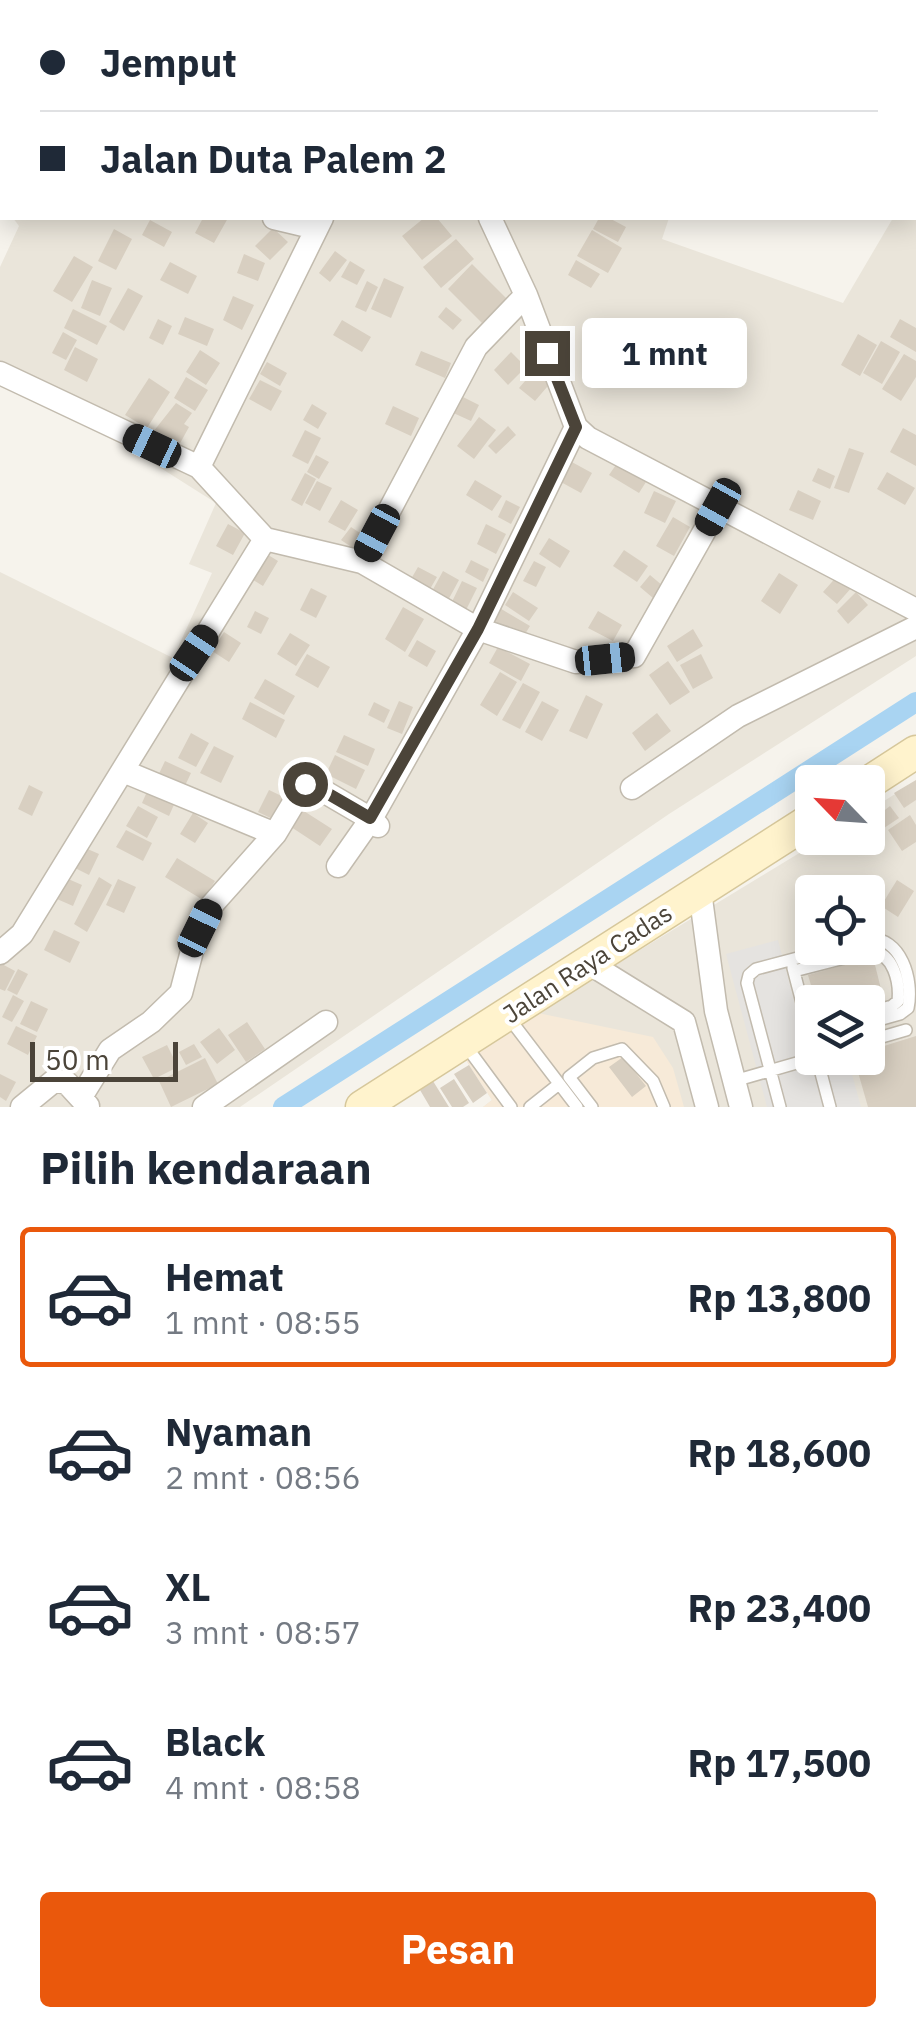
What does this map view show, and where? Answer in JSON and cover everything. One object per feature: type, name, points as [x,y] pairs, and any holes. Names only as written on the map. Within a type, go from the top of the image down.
[{"type":"street","points":[[199,467],[319,223],[292,220]]},
{"type":"street","points":[[491,220],[526,294],[576,427],[588,438],[916,610]]},
{"type":"street","points":[[362,562],[476,347],[526,294]]},
{"type":"street","points":[[0,373],[199,467],[264,539],[362,562],[478,629],[576,662],[634,656],[718,507]]},
{"type":"street","points":[[338,866],[374,822],[478,629],[576,427]]},
{"type":"street","points":[[0,952],[22,934],[264,539]]},
{"type":"street","points":[[632,788],[738,716],[916,626]]},
{"type":"street","points":[[885,772],[916,752]]},
{"type":"street","points":[[123,771],[275,834]]},
{"type":"street","points":[[22,1107],[55,1080],[68,1082],[84,1102],[110,1050],[170,1007],[181,993],[210,907],[275,834],[305,784],[374,822]]},
{"type":"street","name":"Jalan Raya Cadas","points":[[362,1107],[795,829]]},
{"type":"street","points":[[700,891],[716,1011],[742,1107]]},
{"type":"street","points":[[588,962],[684,1022],[706,1107]]},
{"type":"street","points":[[684,1022],[716,1011]]},
{"type":"street","points":[[204,1107],[326,1022]]},
{"type":"lane","points":[[885,942],[900,953],[910,997],[908,1008],[885,1018]]},
{"type":"lane","points":[[780,1107],[747,983],[749,975],[756,969],[882,952],[889,957],[899,992],[898,1001],[885,1008]]},
{"type":"lane","points":[[792,965],[798,985]]},
{"type":"lane","points":[[506,1014],[577,1107]]},
{"type":"lane","points":[[885,1037],[906,1030]]},
{"type":"lane","points":[[463,1042],[510,1107]]},
{"type":"lane","points":[[592,1107],[569,1077],[593,1058],[622,1049],[653,1081],[664,1107]]},
{"type":"lane","points":[[734,1082],[795,1064]]},
{"type":"lane","points":[[821,1075],[830,1107]]},
{"type":"lane","points":[[530,1107],[560,1084]]},
{"type":"shaded area","points":[[14,220],[668,220],[662,239],[843,303],[892,220],[916,220],[916,656],[669,814],[240,1107],[0,1107],[0,572],[173,658],[212,573],[189,564],[216,503],[88,422],[0,381],[0,267],[19,226]]},
{"type":"shaded area","points":[[916,781],[916,1107],[483,1107],[492,1100],[464,1057],[796,855],[885,855],[885,800]]},
{"type":"shaded area","points":[[778,940],[795,1004],[795,1075],[852,1075],[861,1107],[767,1107],[726,954]]},
{"type":"shaded area","points":[[538,1013],[653,1037],[673,1068],[684,1107],[483,1107],[492,1100],[464,1057]]},
{"type":"building","points":[[150,220],[172,232],[164,247],[142,235]]},
{"type":"building","points":[[202,220],[227,220],[214,243],[195,233]]},
{"type":"building","points":[[422,220],[439,220],[452,236],[422,260],[402,236]]},
{"type":"building","points":[[598,220],[613,220],[626,227],[618,242],[593,229]]},
{"type":"building","points":[[273,228],[288,242],[270,260],[255,246]]},
{"type":"building","points":[[114,229],[132,239],[116,270],[98,261]]},
{"type":"building","points":[[592,230],[622,248],[608,273],[577,256]]},
{"type":"building","points":[[456,239],[474,259],[441,288],[423,267]]},
{"type":"building","points":[[335,251],[347,260],[330,282],[319,273]]},
{"type":"building","points":[[244,254],[265,263],[258,281],[237,273]]},
{"type":"building","points":[[74,256],[93,267],[72,302],[53,291]]},
{"type":"building","points":[[576,260],[600,274],[591,288],[568,275]]},
{"type":"building","points":[[350,261],[365,270],[357,285],[341,277]]},
{"type":"building","points":[[170,262],[197,276],[188,294],[160,280]]},
{"type":"building","points":[[472,264],[507,299],[482,323],[448,289]]},
{"type":"building","points":[[384,278],[404,287],[391,318],[371,309]]},
{"type":"building","points":[[92,280],[112,288],[100,316],[81,308]]},
{"type":"building","points":[[367,281],[378,287],[366,312],[355,307]]},
{"type":"building","points":[[128,288],[143,296],[124,331],[109,322]]},
{"type":"building","points":[[233,296],[254,305],[242,330],[223,320]]},
{"type":"building","points":[[446,307],[462,320],[453,330],[438,317]]},
{"type":"building","points":[[73,309],[107,326],[97,345],[64,328]]},
{"type":"building","points":[[185,317],[214,329],[207,346],[178,334]]},
{"type":"building","points":[[158,319],[172,326],[163,345],[149,338]]},
{"type":"building","points":[[900,319],[916,328],[916,352],[890,337]]},
{"type":"building","points":[[342,320],[371,337],[362,352],[333,335]]},
{"type":"building","points":[[63,332],[77,340],[66,360],[52,353]]},
{"type":"building","points":[[858,334],[877,345],[860,376],[841,365]]},
{"type":"building","points":[[881,341],[900,352],[882,384],[863,373]]},
{"type":"building","points":[[75,347],[98,359],[87,382],[64,370]]},
{"type":"building","points":[[200,350],[220,363],[206,385],[186,372]]},
{"type":"building","points":[[421,351],[451,363],[445,378],[415,365]]},
{"type":"building","points":[[511,352],[526,367],[508,385],[494,370]]},
{"type":"building","points":[[904,354],[916,361],[916,377],[901,401],[882,389]]},
{"type":"building","points":[[267,362],[287,373],[280,386],[260,374]]},
{"type":"building","points":[[538,366],[553,380],[535,401],[519,388]]},
{"type":"building","points":[[186,377],[208,390],[195,411],[174,398]]},
{"type":"building","points":[[149,378],[170,392],[147,428],[125,415]]},
{"type":"building","points":[[260,380],[282,391],[271,411],[249,399]]},
{"type":"building","points":[[457,394],[479,405],[471,421],[449,411]]},
{"type":"building","points":[[176,403],[192,413],[184,424],[189,427],[178,447],[153,432]]},
{"type":"building","points":[[312,404],[327,413],[318,429],[303,420]]},
{"type":"building","points":[[393,406],[419,418],[411,436],[385,424]]},
{"type":"building","points":[[479,417],[496,430],[474,459],[457,446]]},
{"type":"building","points":[[508,426],[516,435],[496,454],[488,446]]},
{"type":"building","points":[[903,428],[916,435],[916,466],[890,452]]},
{"type":"building","points":[[305,430],[321,438],[308,464],[292,456]]},
{"type":"building","points":[[849,448],[864,453],[849,493],[834,488]]},
{"type":"building","points":[[316,455],[329,462],[319,479],[307,472]]},
{"type":"building","points":[[622,456],[651,474],[639,493],[609,475]]},
{"type":"building","points":[[570,461],[592,473],[581,493],[559,481]]},
{"type":"building","points":[[818,468],[835,476],[830,489],[812,481]]},
{"type":"building","points":[[887,472],[915,488],[905,505],[877,489]]},
{"type":"building","points":[[305,473],[316,479],[302,506],[291,500]]},
{"type":"building","points":[[475,480],[502,496],[492,511],[466,495]]},
{"type":"building","points":[[317,481],[332,488],[320,511],[305,503]]},
{"type":"building","points":[[798,490],[821,501],[813,520],[789,510]]},
{"type":"building","points":[[654,491],[676,501],[665,523],[644,513]]},
{"type":"building","points":[[341,500],[358,510],[345,531],[328,522]]},
{"type":"building","points":[[506,500],[520,507],[511,524],[498,517]]},
{"type":"building","points":[[673,517],[690,527],[674,556],[656,546]]},
{"type":"building","points":[[228,524],[245,533],[233,555],[216,546]]},
{"type":"building","points":[[486,524],[506,534],[496,554],[477,544]]},
{"type":"building","points":[[351,527],[366,537],[356,550],[341,540]]},
{"type":"building","points":[[549,538],[570,551],[560,568],[539,554]]},
{"type":"building","points":[[624,550],[648,566],[637,582],[613,566]]},
{"type":"building","points":[[265,553],[278,561],[263,586],[250,578]]},
{"type":"building","points":[[471,560],[489,569],[483,582],[465,572]]},
{"type":"building","points":[[534,561],[546,567],[536,587],[523,581]]},
{"type":"building","points":[[418,567],[437,577],[430,589],[411,579]]},
{"type":"building","points":[[443,571],[459,580],[446,604],[430,595]]},
{"type":"building","points":[[779,573],[798,585],[780,614],[761,601]]},
{"type":"building","points":[[839,574],[853,586],[837,604],[823,592]]},
{"type":"building","points":[[650,575],[663,586],[653,598],[640,587]]},
{"type":"building","points":[[462,581],[477,588],[464,614],[449,608]]},
{"type":"building","points":[[311,588],[327,596],[316,618],[300,610]]},
{"type":"building","points":[[513,592],[538,608],[529,621],[505,605]]},
{"type":"building","points":[[856,592],[868,605],[848,624],[837,611]]},
{"type":"building","points":[[403,607],[424,619],[405,652],[385,639]]},
{"type":"building","points":[[498,607],[530,626],[522,639],[490,621]]},
{"type":"building","points":[[255,611],[269,618],[261,634],[247,627]]},
{"type":"building","points":[[598,611],[622,625],[613,641],[588,628]]},
{"type":"building","points":[[693,629],[703,646],[677,662],[667,646]]},
{"type":"building","points":[[224,632],[241,643],[229,662],[212,651]]},
{"type":"building","points":[[290,633],[310,645],[296,666],[277,654]]},
{"type":"building","points":[[417,640],[436,651],[427,667],[408,656]]},
{"type":"building","points":[[498,647],[530,664],[521,681],[489,663]]},
{"type":"building","points":[[307,654],[330,667],[318,688],[295,675]]},
{"type":"building","points":[[701,654],[713,678],[693,689],[680,665]]},
{"type":"building","points":[[668,661],[690,692],[670,705],[649,675]]},
{"type":"building","points":[[500,672],[517,682],[497,716],[480,705]]},
{"type":"building","points":[[265,679],[295,696],[284,715],[254,698]]},
{"type":"building","points":[[523,683],[540,692],[520,729],[502,720]]},
{"type":"building","points":[[586,695],[603,704],[587,739],[569,731]]},
{"type":"building","points":[[399,701],[413,707],[402,734],[387,728]]},
{"type":"building","points":[[542,701],[559,710],[542,741],[525,732]]},
{"type":"building","points":[[250,702],[285,720],[276,738],[242,719]]},
{"type":"building","points":[[374,702],[390,710],[384,723],[368,715]]},
{"type":"building","points":[[657,713],[671,731],[645,751],[632,733]]},
{"type":"building","points":[[191,733],[209,743],[196,767],[178,758]]},
{"type":"building","points":[[344,735],[375,749],[368,766],[336,752]]},
{"type":"building","points":[[214,746],[234,756],[221,783],[200,773]]},
{"type":"building","points":[[335,755],[365,770],[356,789],[326,774]]},
{"type":"building","points":[[165,761],[191,773],[182,792],[156,780]]},
{"type":"building","points":[[916,780],[916,800],[904,808],[894,793]]},
{"type":"building","points":[[29,785],[43,792],[32,816],[18,809]]},
{"type":"building","points":[[149,787],[176,800],[169,816],[142,803]]},
{"type":"building","points":[[269,790],[290,800],[279,822],[258,812]]},
{"type":"building","points":[[138,806],[158,817],[147,838],[126,826]]},
{"type":"building","points":[[296,806],[332,829],[320,846],[285,823]]},
{"type":"building","points":[[890,806],[899,818],[885,827],[885,810]]},
{"type":"building","points":[[193,813],[208,823],[195,843],[180,834]]},
{"type":"building","points":[[910,815],[916,825],[916,842],[902,851],[888,830]]},
{"type":"building","points":[[126,830],[152,843],[143,861],[116,847]]},
{"type":"building","points":[[83,847],[99,854],[89,875],[73,867]]},
{"type":"building","points":[[177,858],[215,881],[203,900],[165,877]]},
{"type":"building","points":[[99,877],[112,885],[87,932],[74,924]]},
{"type":"building","points":[[66,878],[82,885],[73,906],[57,899]]},
{"type":"building","points":[[118,879],[136,887],[124,913],[106,905]]},
{"type":"building","points":[[897,880],[914,891],[898,917],[885,909],[885,900]]},
{"type":"building","points":[[54,930],[80,942],[70,963],[44,950]]},
{"type":"building","points":[[0,963],[15,971],[5,991],[0,989]]},
{"type":"building","points":[[844,965],[875,965],[880,985],[811,985],[808,975]]},
{"type":"building","points":[[18,969],[28,974],[17,995],[7,990]]},
{"type":"building","points":[[13,995],[24,1001],[12,1022],[2,1017]]},
{"type":"building","points":[[31,1001],[48,1009],[37,1032],[20,1024]]},
{"type":"building","points":[[247,1022],[265,1049],[246,1062],[228,1035]]},
{"type":"building","points":[[16,1026],[37,1036],[28,1055],[7,1044]]},
{"type":"building","points":[[219,1028],[235,1050],[217,1064],[200,1042]]},
{"type":"building","points":[[916,1036],[916,1107],[868,1107],[859,1075],[885,1075],[885,1046]]},
{"type":"building","points":[[194,1044],[202,1057],[186,1065],[179,1052]]},
{"type":"building","points":[[167,1045],[178,1067],[154,1079],[142,1057]]},
{"type":"building","points":[[623,1057],[646,1086],[632,1097],[609,1067]]},
{"type":"building","points":[[205,1058],[218,1084],[171,1107],[159,1081]]},
{"type":"building","points":[[469,1065],[487,1093],[473,1103],[454,1074]]},
{"type":"building","points":[[0,1074],[16,1082],[6,1101],[0,1097]]},
{"type":"building","points":[[454,1079],[469,1103],[463,1107],[452,1107],[440,1088]]},
{"type":"building","points":[[433,1081],[449,1107],[430,1107],[420,1090]]},
{"type":"waterway","points":[[283,1107],[916,702]]},
{"type":"route","points":[[305,784],[370,818],[478,629],[576,427],[547,353]]}]
